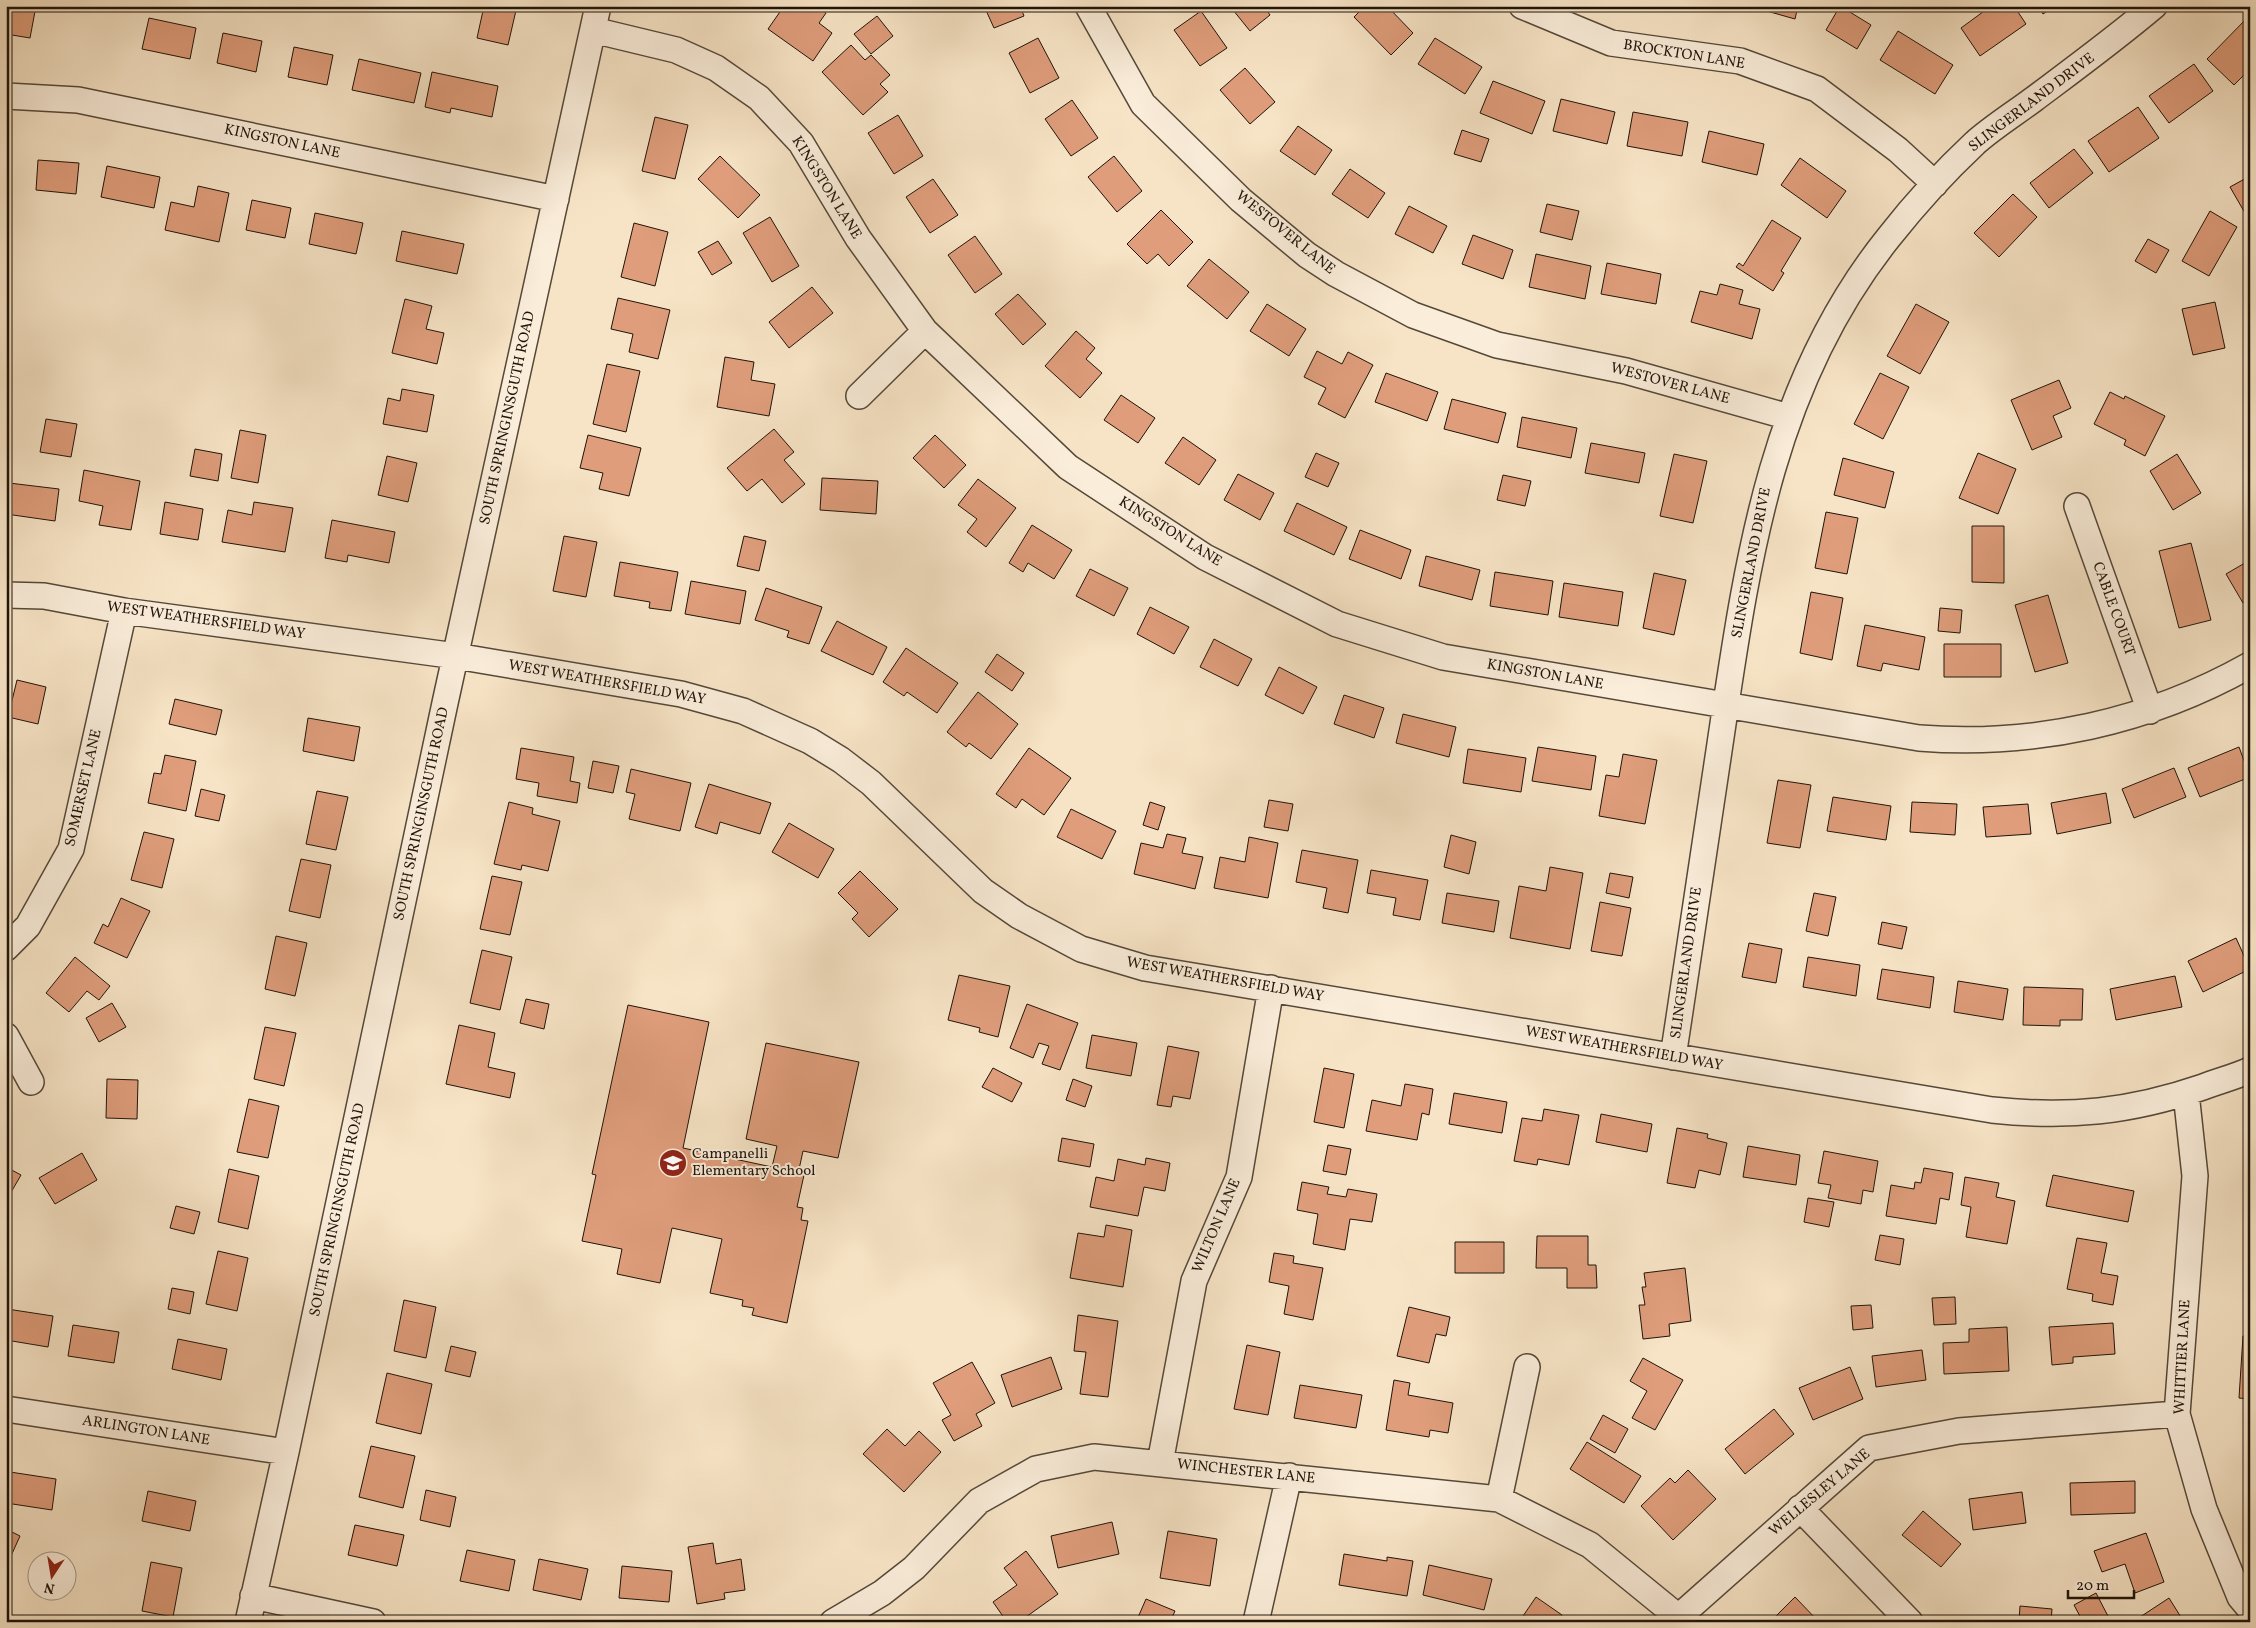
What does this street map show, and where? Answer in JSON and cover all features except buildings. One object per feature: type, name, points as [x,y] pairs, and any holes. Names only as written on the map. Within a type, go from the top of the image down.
[{"type":"street","name":"WESTOVER LANE","points":[[1088,6],[1143,104],[1241,200],[1307,255],[1336,274],[1414,315],[1489,342],[1626,371],[1789,417]]},
{"type":"street","name":"BROCKTON LANE","points":[[1522,6],[1611,43],[1740,61],[1817,89],[1898,150],[1935,184]]},
{"type":"street","name":"SLINGERLAND DRIVE","points":[[1673,1057],[1725,706],[1756,524],[1773,460],[1789,417],[1829,326],[1858,278],[1890,236],[1935,184],[1977,142],[2118,36],[2154,6]]},
{"type":"street","name":"SOUTH SPRINGINSGUTH ROAD","points":[[248,1622],[595,18]]},
{"type":"street","name":"KINGSTON LANE","points":[[595,18],[716,68],[759,98],[800,143],[858,238],[925,331],[1068,467],[1205,557],[1337,624],[1443,657],[1919,738],[1957,741],[2036,736],[2077,730],[2150,711],[2250,665]]},
{"type":"street","name":"KINGSTON LANE","points":[[6,96],[78,100],[556,199]]},
{"type":"street","points":[[859,396],[925,331]]},
{"type":"street","name":"CABLE COURT","points":[[2077,506],[2150,711]]},
{"type":"street","name":"WEST WEATHERSFIELD WAY","points":[[6,595],[44,596],[124,611],[456,656],[681,694],[743,711],[810,741],[841,760],[871,783],[983,891],[1019,916],[1051,935],[1088,951],[1145,968],[1982,1108],[2026,1113],[2059,1115],[2120,1110],[2154,1103],[2250,1070]]},
{"type":"street","name":"SOMERSET LANE","points":[[6,948],[28,926],[71,849],[124,611]]},
{"type":"street","name":"WILTON LANE","points":[[1160,1463],[1194,1281],[1239,1177],[1271,988]]},
{"type":"street","points":[[6,1036],[31,1082]]},
{"type":"street","name":"WHITTIER LANE","points":[[2186,1093],[2195,1176],[2177,1414],[2204,1509],[2240,1597],[2250,1609]]},
{"type":"street","points":[[1498,1499],[1527,1367]]},
{"type":"street","name":"ARLINGTON LANE","points":[[6,1409],[286,1452]]},
{"type":"street","name":"WELLESLEY LANE","points":[[1675,1619],[1869,1448],[1960,1431],[2177,1414]]},
{"type":"street","name":"WINCHESTER LANE","points":[[833,1622],[882,1592],[914,1568],[979,1501],[1036,1469],[1094,1456],[1498,1499],[1590,1545],[1675,1619]]},
{"type":"street","points":[[1256,1622],[1289,1476]]},
{"type":"street","points":[[1800,1508],[1910,1622]]},
{"type":"street","points":[[253,1596],[373,1622]]},
{"type":"place","name":"Campanelli Elementary School","points":[[673,1163]]}]
